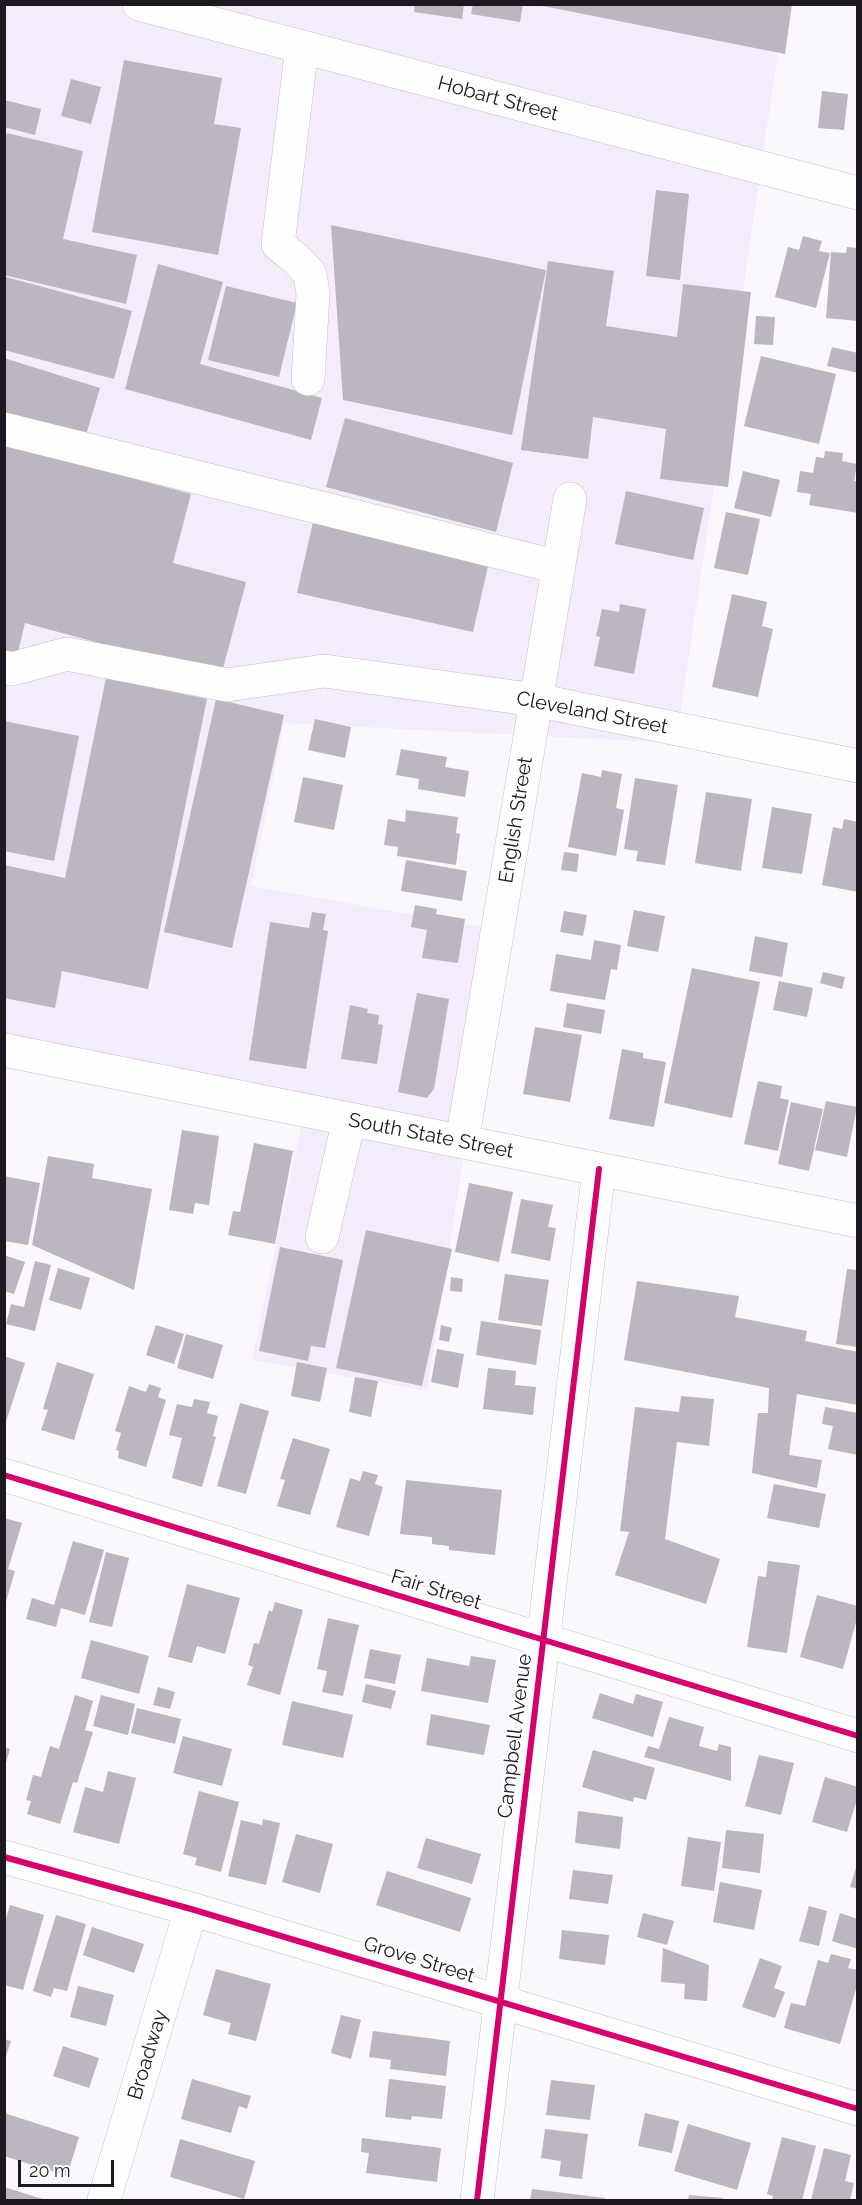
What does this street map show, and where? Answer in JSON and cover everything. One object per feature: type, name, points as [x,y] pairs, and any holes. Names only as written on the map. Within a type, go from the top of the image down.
[{"type":"street","name":"Hobart Street","points":[[139,4],[858,193]]},
{"type":"street","points":[[302,47],[278,244],[310,274],[313,294],[308,379]]},
{"type":"street","points":[[4,429],[558,567]]},
{"type":"street","name":"English Street","points":[[462,1142],[570,499]]},
{"type":"street","name":"Cleveland Street","points":[[4,667],[12,669],[67,654],[227,686],[324,671],[536,700],[858,766]]},
{"type":"street","name":"South State Street","points":[[4,1050],[858,1221]]},
{"type":"street","points":[[322,1238],[349,1120]]},
{"type":"street","name":"Campbell Avenue","points":[[477,2200],[599,1169]]},
{"type":"street","name":"Fair Street","points":[[4,1475],[858,1736]]},
{"type":"street","name":"Grove Street","points":[[4,1857],[191,1909],[858,2109]]},
{"type":"street","name":"Broadway","points":[[104,2200],[191,1909]]},
{"type":"shaded area","points":[[4,5],[785,5],[676,743],[284,723],[251,886],[499,930],[427,1391],[252,1360],[303,1117],[5,1060]]},
{"type":"building","points":[[415,4],[464,4],[462,19],[414,12]]},
{"type":"building","points":[[473,4],[523,4],[520,22],[471,14]]},
{"type":"building","points":[[533,4],[792,4],[785,54]]},
{"type":"building","points":[[124,60],[222,78],[214,124],[241,128],[218,255],[92,232]]},
{"type":"building","points":[[71,79],[101,87],[91,124],[61,116]]},
{"type":"building","points":[[822,91],[848,94],[844,130],[818,128]]},
{"type":"building","points":[[4,100],[41,109],[35,135],[4,127]]},
{"type":"building","points":[[7,133],[83,151],[63,239],[137,255],[126,304],[4,275],[4,143]]},
{"type":"building","points":[[656,190],[689,194],[680,280],[646,276]]},
{"type":"building","points":[[331,225],[546,270],[512,435],[343,400]]},
{"type":"building","points":[[803,236],[822,241],[819,251],[830,253],[816,308],[775,297],[788,247],[799,250]]},
{"type":"building","points":[[847,247],[858,248],[858,321],[826,318],[831,252],[846,253]]},
{"type":"building","points":[[548,261],[614,271],[606,326],[677,337],[683,284],[751,292],[728,487],[660,479],[666,429],[593,417],[588,459],[521,450]]},
{"type":"building","points":[[158,264],[223,282],[200,364],[322,398],[311,440],[125,389]]},
{"type":"building","points":[[6,277],[132,311],[114,379],[4,350],[4,283]]},
{"type":"building","points":[[226,286],[297,303],[279,377],[208,360]]},
{"type":"building","points":[[756,316],[775,317],[773,345],[754,344]]},
{"type":"building","points":[[832,347],[858,353],[858,373],[827,366]]},
{"type":"building","points":[[761,356],[836,374],[819,444],[744,426]]},
{"type":"building","points":[[4,358],[100,388],[83,445],[4,421]]},
{"type":"building","points":[[345,418],[513,463],[496,532],[326,487]]},
{"type":"building","points":[[4,444],[191,494],[173,563],[246,582],[221,676],[25,623],[16,660],[4,657]]},
{"type":"building","points":[[825,451],[843,453],[842,461],[857,464],[854,481],[858,481],[858,513],[809,505],[811,494],[797,492],[800,471],[813,473],[816,457],[824,458]]},
{"type":"building","points":[[743,471],[780,480],[771,517],[734,508]]},
{"type":"building","points":[[626,491],[704,508],[693,560],[615,544]]},
{"type":"building","points":[[726,512],[760,519],[748,575],[714,568]]},
{"type":"building","points":[[313,522],[489,562],[473,632],[297,593]]},
{"type":"building","points":[[732,594],[767,602],[762,626],[773,629],[758,697],[712,687]]},
{"type":"building","points":[[620,604],[646,609],[634,674],[594,666],[600,637],[596,636],[602,609],[619,612]]},
{"type":"building","points":[[106,678],[207,699],[148,989],[62,971],[55,1008],[4,998],[4,865],[65,878]]},
{"type":"building","points":[[216,699],[284,715],[232,948],[164,932]]},
{"type":"building","points":[[315,719],[351,727],[345,758],[308,750]]},
{"type":"building","points":[[4,721],[79,736],[54,861],[4,851]]},
{"type":"building","points":[[401,749],[447,757],[445,767],[469,771],[465,797],[418,789],[419,779],[396,775]]},
{"type":"building","points":[[602,770],[622,774],[616,808],[624,810],[616,856],[568,847],[582,773],[601,777]]},
{"type":"building","points":[[303,777],[343,785],[334,830],[294,822]]},
{"type":"building","points":[[635,778],[678,785],[665,865],[636,861],[638,851],[624,849]]},
{"type":"building","points":[[706,792],[752,799],[741,871],[695,863]]},
{"type":"building","points":[[772,807],[812,814],[802,874],[762,868]]},
{"type":"building","points":[[406,810],[458,817],[456,833],[460,834],[456,865],[397,856],[398,847],[384,845],[388,819],[405,822]]},
{"type":"building","points":[[844,819],[858,822],[858,892],[822,885],[833,827],[842,829]]},
{"type":"building","points":[[564,852],[579,854],[577,872],[561,870]]},
{"type":"building","points":[[406,860],[467,871],[462,901],[401,891]]},
{"type":"building","points":[[415,905],[437,909],[436,914],[465,919],[458,963],[422,958],[427,930],[411,927]]},
{"type":"building","points":[[634,910],[665,916],[658,952],[627,946]]},
{"type":"building","points":[[564,911],[587,915],[583,936],[560,932]]},
{"type":"building","points":[[312,912],[326,914],[323,930],[328,931],[306,1069],[249,1060],[270,922],[309,928]]},
{"type":"building","points":[[755,936],[788,943],[782,977],[749,971]]},
{"type":"building","points":[[594,940],[621,945],[617,970],[611,969],[605,1000],[550,991],[556,954],[591,960]]},
{"type":"building","points":[[692,968],[760,982],[732,1118],[664,1103]]},
{"type":"building","points":[[823,972],[845,977],[842,989],[820,983]]},
{"type":"building","points":[[779,981],[813,988],[807,1017],[773,1010]]},
{"type":"building","points":[[417,993],[449,999],[434,1089],[427,1098],[398,1092]]},
{"type":"building","points":[[567,1003],[605,1010],[601,1034],[563,1027]]},
{"type":"building","points":[[350,1005],[368,1009],[367,1013],[379,1015],[378,1024],[383,1025],[377,1064],[341,1059]]},
{"type":"building","points":[[535,1027],[582,1035],[570,1102],[523,1094]]},
{"type":"building","points":[[622,1049],[643,1053],[643,1058],[666,1062],[654,1127],[609,1119]]},
{"type":"building","points":[[758,1081],[782,1086],[780,1098],[789,1100],[778,1151],[744,1144]]},
{"type":"building","points":[[826,1101],[857,1107],[847,1157],[815,1150]]},
{"type":"building","points":[[791,1102],[823,1109],[809,1171],[778,1164]]},
{"type":"building","points":[[182,1130],[219,1136],[209,1205],[195,1203],[193,1214],[169,1210]]},
{"type":"building","points":[[254,1143],[293,1151],[275,1244],[228,1235],[233,1211],[240,1212]]},
{"type":"building","points":[[48,1156],[94,1164],[92,1178],[152,1189],[134,1290],[32,1245]]},
{"type":"building","points":[[4,1176],[40,1183],[28,1245],[4,1241]]},
{"type":"building","points":[[469,1183],[513,1192],[499,1262],[455,1252]]},
{"type":"building","points":[[521,1199],[553,1205],[548,1227],[556,1228],[550,1261],[511,1253]]},
{"type":"building","points":[[366,1230],[452,1249],[422,1386],[336,1368]]},
{"type":"building","points":[[280,1247],[343,1260],[325,1348],[311,1346],[308,1361],[259,1351]]},
{"type":"building","points":[[4,1255],[25,1262],[14,1294],[4,1291]]},
{"type":"building","points":[[35,1261],[51,1265],[35,1331],[6,1324],[11,1304],[24,1307]]},
{"type":"building","points":[[58,1268],[90,1278],[81,1310],[49,1300]]},
{"type":"building","points":[[847,1269],[858,1270],[858,1347],[836,1344]]},
{"type":"building","points":[[505,1274],[549,1280],[542,1326],[498,1320]]},
{"type":"building","points":[[451,1277],[463,1279],[462,1292],[450,1291]]},
{"type":"building","points":[[637,1281],[739,1296],[735,1317],[807,1331],[805,1341],[858,1352],[858,1405],[797,1394],[789,1455],[822,1460],[817,1488],[752,1473],[758,1413],[768,1413],[769,1388],[624,1360]]},
{"type":"building","points":[[481,1321],[541,1330],[536,1365],[476,1355]]},
{"type":"building","points":[[156,1325],[184,1334],[174,1364],[146,1355]]},
{"type":"building","points":[[441,1325],[452,1328],[449,1342],[439,1340]]},
{"type":"building","points":[[186,1334],[223,1345],[213,1379],[177,1368]]},
{"type":"building","points":[[437,1349],[464,1354],[458,1388],[431,1382]]},
{"type":"building","points":[[4,1356],[25,1363],[5,1425],[4,1425]]},
{"type":"building","points":[[57,1362],[94,1374],[74,1440],[41,1430],[48,1410],[43,1409]]},
{"type":"building","points":[[297,1362],[327,1368],[320,1402],[291,1396]]},
{"type":"building","points":[[488,1368],[516,1371],[515,1385],[536,1387],[533,1415],[483,1409]]},
{"type":"building","points":[[355,1377],[378,1381],[371,1417],[349,1412]]},
{"type":"building","points":[[149,1384],[161,1388],[158,1397],[166,1400],[146,1467],[118,1458],[119,1451],[116,1450],[121,1433],[115,1431],[129,1386],[146,1392]]},
{"type":"building","points":[[681,1396],[714,1399],[709,1446],[677,1442],[665,1539],[720,1559],[706,1604],[615,1575],[629,1532],[620,1531],[635,1407],[679,1412]]},
{"type":"building","points":[[194,1399],[210,1402],[207,1413],[218,1416],[213,1436],[216,1437],[202,1487],[172,1478],[182,1438],[169,1435],[177,1404],[192,1407]]},
{"type":"building","points":[[240,1403],[269,1411],[246,1494],[217,1486]]},
{"type":"building","points":[[825,1407],[858,1413],[858,1455],[828,1449],[833,1426],[822,1424]]},
{"type":"building","points":[[293,1438],[330,1449],[310,1515],[277,1506],[285,1480],[280,1479]]},
{"type":"building","points":[[363,1471],[378,1475],[375,1484],[383,1487],[369,1536],[336,1527],[350,1478],[360,1481]]},
{"type":"building","points":[[406,1480],[502,1490],[495,1555],[449,1550],[449,1546],[432,1544],[432,1537],[400,1534]]},
{"type":"building","points":[[774,1484],[826,1494],[819,1528],[767,1518]]},
{"type":"building","points":[[4,1518],[22,1523],[8,1569],[15,1571],[5,1605]]},
{"type":"building","points":[[73,1541],[104,1550],[85,1615],[61,1608],[56,1627],[26,1619],[32,1598],[54,1605]]},
{"type":"building","points":[[106,1552],[129,1558],[112,1627],[89,1622]]},
{"type":"building","points":[[768,1561],[800,1565],[787,1653],[747,1647],[758,1576],[766,1577]]},
{"type":"building","points":[[187,1584],[240,1598],[225,1654],[197,1646],[192,1663],[168,1657]]},
{"type":"building","points":[[817,1595],[858,1606],[858,1615],[843,1669],[800,1657]]},
{"type":"building","points":[[275,1602],[303,1610],[280,1695],[247,1685],[253,1667],[248,1665],[254,1643],[259,1644],[269,1610],[272,1612]]},
{"type":"building","points":[[328,1618],[359,1625],[343,1696],[322,1692],[327,1671],[317,1669]]},
{"type":"building","points":[[91,1640],[149,1656],[139,1694],[81,1678]]},
{"type":"building","points":[[370,1649],[401,1655],[395,1684],[364,1678]]},
{"type":"building","points":[[471,1656],[496,1660],[488,1703],[421,1691],[427,1658],[469,1666]]},
{"type":"building","points":[[366,1684],[396,1691],[391,1709],[362,1702]]},
{"type":"building","points":[[158,1687],[175,1692],[170,1709],[153,1705]]},
{"type":"building","points":[[600,1693],[633,1704],[636,1694],[663,1702],[653,1737],[592,1718]]},
{"type":"building","points":[[75,1695],[93,1701],[85,1730],[93,1732],[77,1783],[73,1782],[60,1824],[27,1814],[31,1801],[26,1800],[33,1775],[41,1777],[50,1746],[59,1749]]},
{"type":"building","points":[[101,1695],[135,1704],[128,1735],[93,1726]]},
{"type":"building","points":[[292,1701],[353,1715],[343,1758],[282,1745]]},
{"type":"building","points":[[137,1708],[181,1719],[175,1744],[131,1733]]},
{"type":"building","points":[[431,1714],[490,1725],[484,1755],[426,1745]]},
{"type":"building","points":[[669,1717],[704,1727],[699,1746],[717,1751],[719,1744],[731,1747],[731,1781],[644,1757],[648,1746],[659,1749]]},
{"type":"building","points":[[183,1736],[232,1749],[222,1786],[173,1773]]},
{"type":"building","points":[[4,1747],[10,1749],[5,1766],[4,1766]]},
{"type":"building","points":[[593,1750],[655,1768],[646,1800],[634,1797],[633,1802],[582,1787]]},
{"type":"building","points":[[759,1755],[794,1763],[781,1815],[745,1806]]},
{"type":"building","points":[[108,1771],[136,1778],[119,1844],[73,1832],[85,1787],[103,1792]]},
{"type":"building","points":[[825,1777],[858,1787],[858,1796],[847,1832],[812,1822]]},
{"type":"building","points":[[199,1791],[239,1802],[221,1872],[195,1865],[197,1858],[183,1854]]},
{"type":"building","points":[[578,1811],[623,1817],[620,1849],[575,1843]]},
{"type":"building","points":[[263,1819],[280,1823],[266,1885],[228,1876],[241,1820],[262,1825]]},
{"type":"building","points":[[726,1830],[764,1834],[760,1873],[722,1868]]},
{"type":"building","points":[[296,1834],[333,1844],[320,1893],[282,1882]]},
{"type":"building","points":[[688,1837],[721,1842],[714,1891],[681,1886]]},
{"type":"building","points":[[426,1838],[481,1854],[472,1884],[417,1868]]},
{"type":"building","points":[[858,1864],[858,1889],[850,1887]]},
{"type":"building","points":[[573,1870],[613,1875],[608,1904],[569,1899]]},
{"type":"building","points":[[387,1871],[471,1898],[460,1932],[376,1905]]},
{"type":"building","points":[[720,1882],[762,1890],[754,1930],[713,1922]]},
{"type":"building","points":[[10,1905],[44,1915],[23,1990],[4,1985],[6,1957],[4,1956],[4,1925]]},
{"type":"building","points":[[809,1906],[827,1911],[819,1946],[799,1941]]},
{"type":"building","points":[[643,1913],[674,1921],[667,1945],[637,1937]]},
{"type":"building","points":[[840,1913],[858,1919],[858,1949],[832,1941]]},
{"type":"building","points":[[56,1915],[86,1924],[67,1991],[54,1988],[51,1997],[33,1991]]},
{"type":"building","points":[[92,1927],[144,1944],[134,1973],[83,1955]]},
{"type":"building","points":[[562,1930],[609,1935],[605,1965],[559,1959]]},
{"type":"building","points":[[663,1948],[709,1965],[707,2001],[684,1999],[685,1984],[661,1982]]},
{"type":"building","points":[[831,1954],[851,1959],[848,1968],[858,1970],[858,1982],[840,2044],[784,2028],[791,2003],[805,2006],[818,1960],[828,1963]]},
{"type":"building","points":[[760,1958],[782,1966],[774,1988],[785,1992],[775,2018],[742,2007]]},
{"type":"building","points":[[216,1969],[271,1984],[256,2041],[228,2034],[231,2023],[203,2015]]},
{"type":"building","points":[[78,1986],[114,1995],[106,2026],[70,2017]]},
{"type":"building","points":[[341,2015],[361,2020],[351,2059],[331,2053]]},
{"type":"building","points":[[373,2031],[450,2041],[446,2076],[390,2069],[391,2060],[369,2057]]},
{"type":"building","points":[[4,2039],[11,2041],[5,2059],[4,2059]]},
{"type":"building","points":[[63,2046],[99,2058],[89,2088],[53,2076]]},
{"type":"building","points":[[192,2079],[251,2096],[247,2109],[239,2106],[231,2133],[181,2119]]},
{"type":"building","points":[[389,2079],[446,2086],[442,2119],[412,2116],[411,2120],[385,2117]]},
{"type":"building","points":[[551,2080],[595,2085],[590,2120],[546,2115]]},
{"type":"building","points":[[4,2113],[79,2137],[67,2176],[4,2156]]},
{"type":"building","points":[[645,2113],[679,2121],[672,2153],[638,2146]]},
{"type":"building","points":[[688,2124],[751,2143],[737,2190],[674,2171]]},
{"type":"building","points":[[545,2129],[588,2134],[582,2179],[559,2176],[561,2161],[541,2158]]},
{"type":"building","points":[[782,2137],[816,2146],[802,2200],[772,2200],[773,2196],[767,2194]]},
{"type":"building","points":[[362,2138],[441,2148],[437,2182],[366,2173],[369,2153],[361,2152]]},
{"type":"building","points":[[180,2139],[255,2161],[244,2199],[170,2177]]},
{"type":"building","points":[[824,2148],[851,2155],[845,2181],[854,2183],[850,2200],[811,2200]]},
{"type":"building","points":[[4,2187],[46,2200],[4,2200]]},
{"type":"building","points":[[532,2189],[605,2198],[605,2200],[530,2200]]},
{"type":"building","points":[[689,2195],[723,2198],[723,2200],[688,2200]]},
{"type":"cycle path","points":[[477,2200],[599,1169]]},
{"type":"cycle path","points":[[4,1475],[858,1736]]},
{"type":"cycle path","points":[[4,1857],[191,1909],[858,2109]]}]
